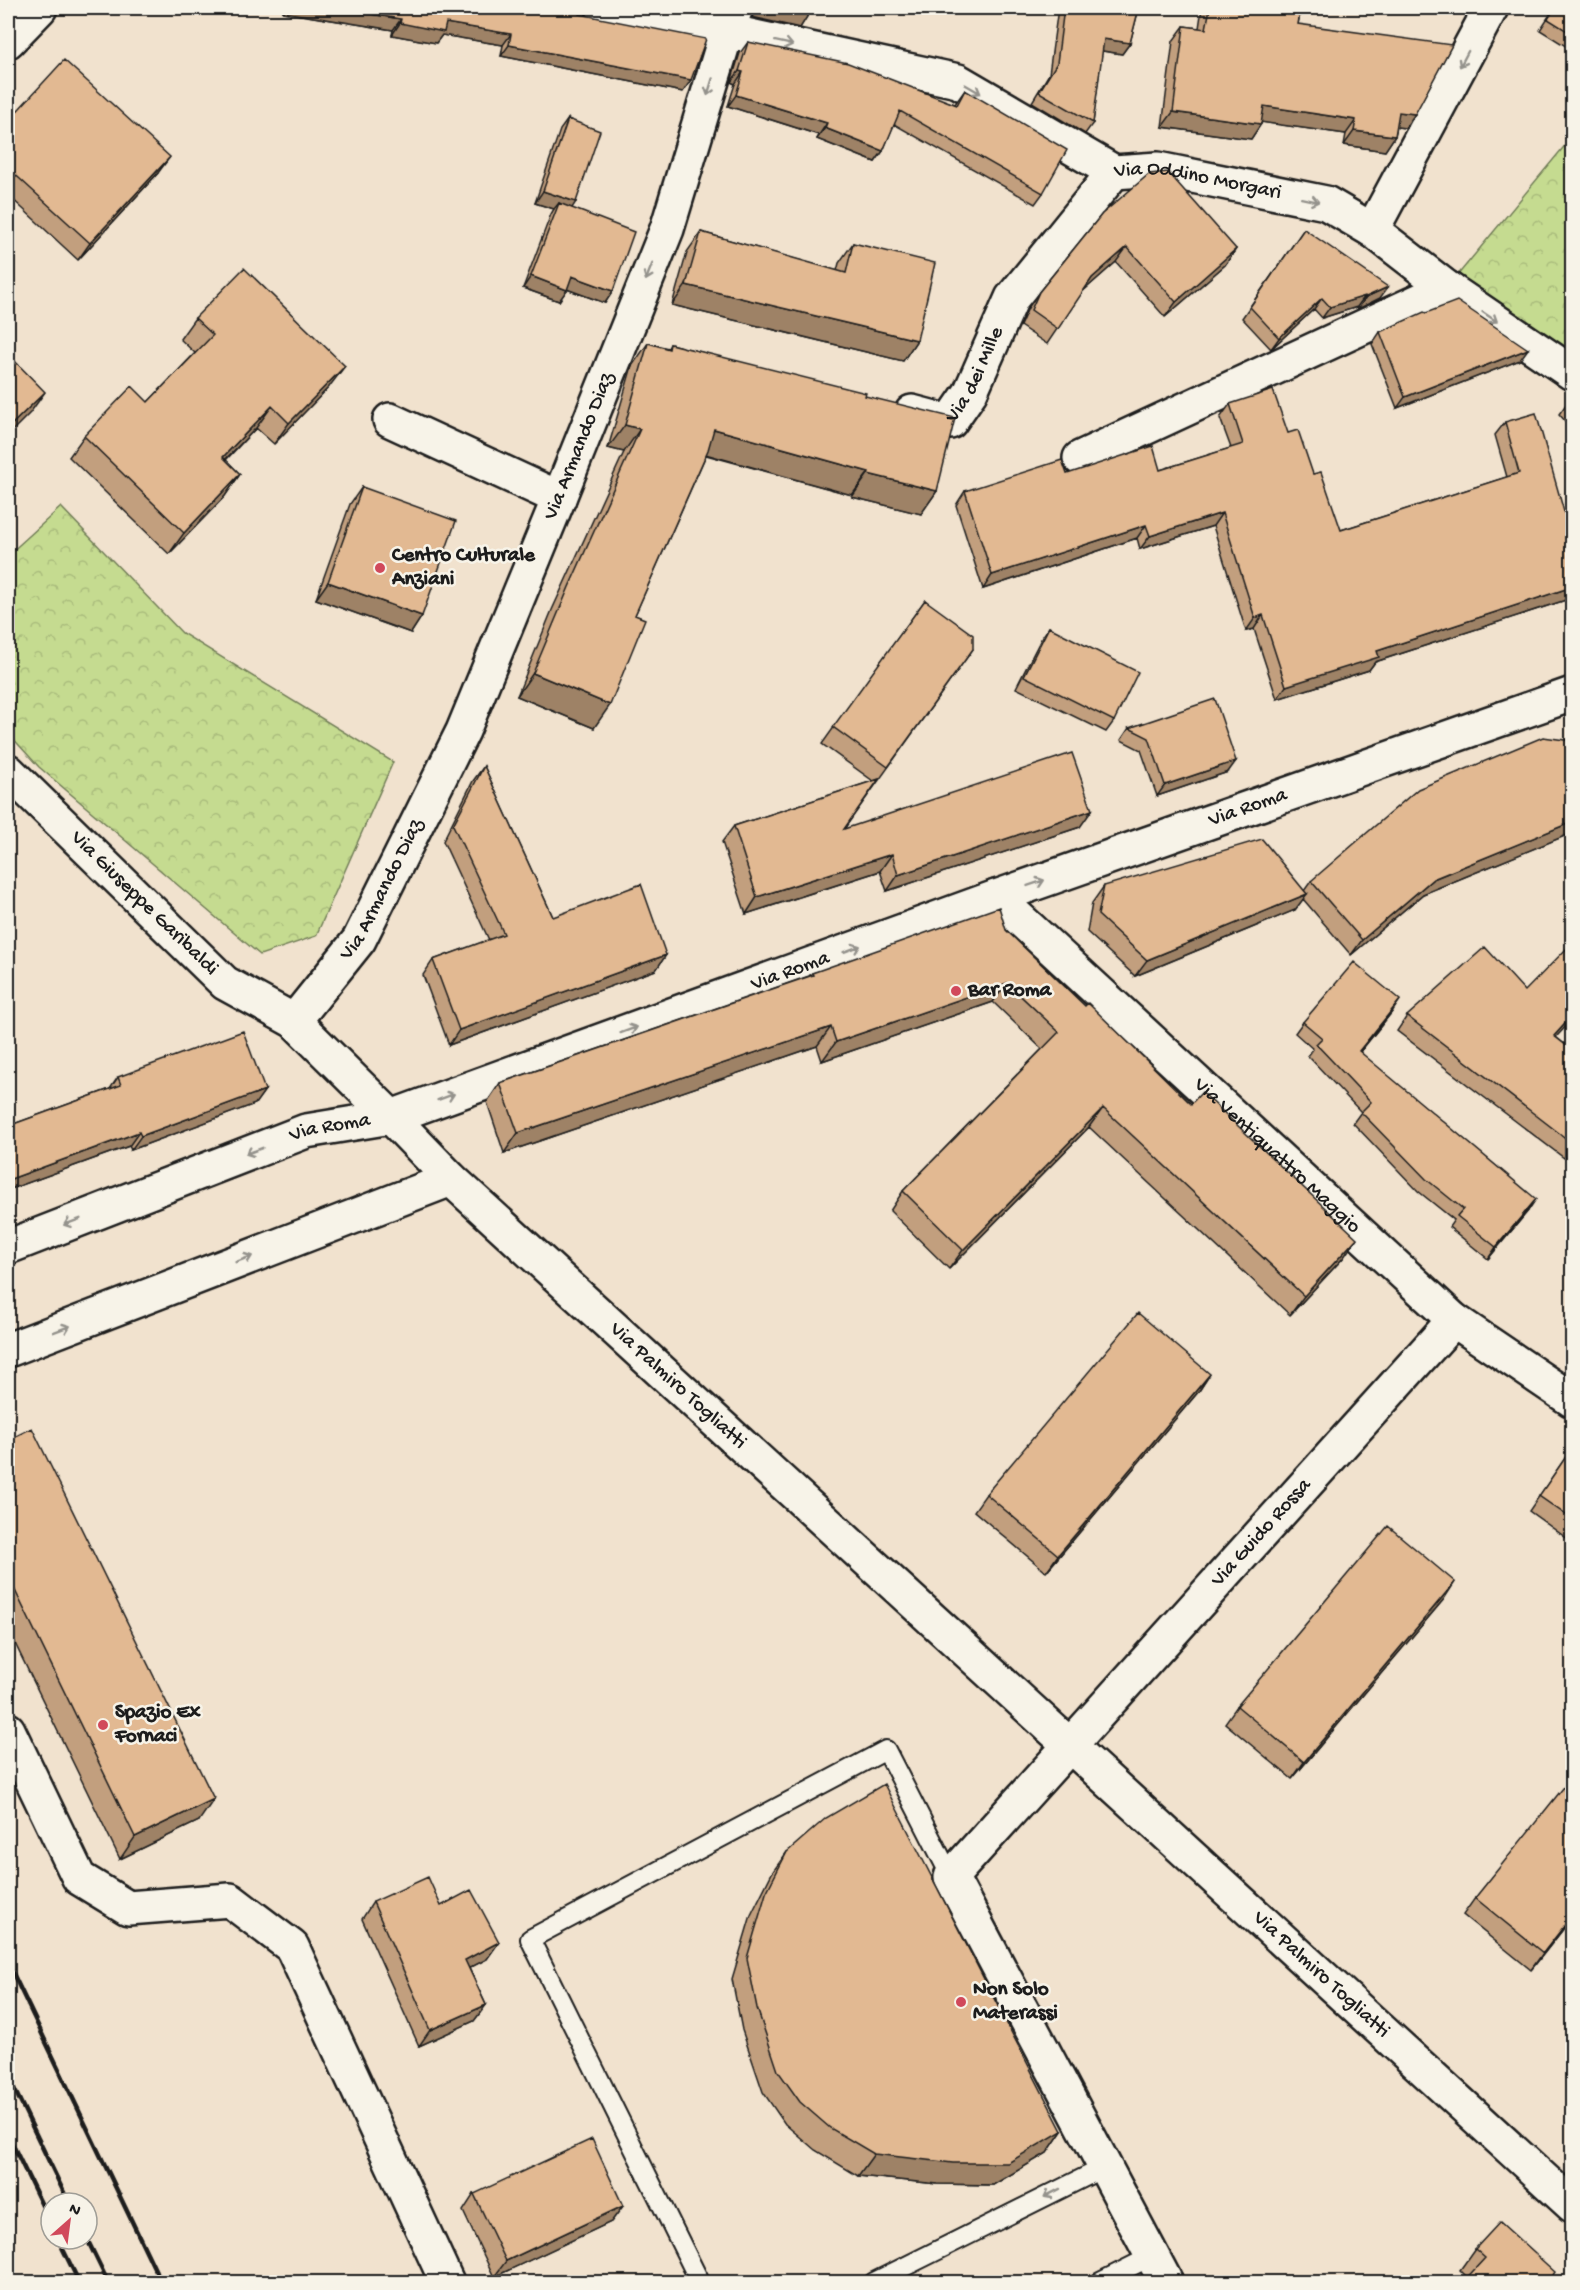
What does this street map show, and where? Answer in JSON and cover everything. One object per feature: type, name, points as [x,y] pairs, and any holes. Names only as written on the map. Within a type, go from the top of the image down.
[{"type":"street","points":[[8,41],[40,8]]},
{"type":"street","name":"Via Oddino Morgari","points":[[603,8],[732,19],[958,81],[1114,172],[1158,169],[1326,203],[1372,230],[1447,288],[1572,373]]},
{"type":"street","points":[[1372,230],[1491,8]]},
{"type":"street","name":"Via Armando Diaz","points":[[294,1021],[358,940],[463,730],[667,229],[732,19]]},
{"type":"street","name":"Via dei Mille","points":[[882,405],[950,422],[970,393],[1012,297],[1114,172]]},
{"type":"street","points":[[1080,458],[1447,288]]},
{"type":"street","points":[[622,339],[656,348]]},
{"type":"street","points":[[390,420],[559,498]]},
{"type":"street","name":"Via Roma","points":[[8,1247],[306,1131],[391,1117],[996,897],[1572,694]]},
{"type":"street","name":"Via Giuseppe Garibaldi","points":[[8,771],[225,983],[294,1021]]},
{"type":"street","name":"Via Ventiquattro Maggio","points":[[996,897],[1454,1320],[1572,1400]]},
{"type":"street","name":"Via Palmiro Togliatti","points":[[294,1021],[451,1179],[1572,2205]]},
{"type":"street","points":[[8,1350],[451,1179]]},
{"type":"street","name":"Via Guido Rossa","points":[[1069,1745],[1454,1320]]},
{"type":"street","points":[[8,1730],[79,1878],[128,1908],[230,1900],[292,1947],[447,2283]]},
{"type":"street","points":[[1069,1745],[951,1877],[1159,2269]]},
{"type":"lane","points":[[700,2283],[530,1939],[886,1750],[951,1877]]},
{"type":"lane","points":[[874,2283],[1105,2167]]},
{"type":"lane","points":[[1100,2283],[1159,2269]]},
{"type":"green space","points":[[1572,137],[1572,373],[1447,288]]},
{"type":"green space","points":[[61,507],[182,633],[393,762],[316,936],[260,955],[39,767],[8,733],[8,555]]},
{"type":"building","points":[[334,8],[581,8],[579,14],[706,39],[691,80],[509,45],[511,34],[446,23],[444,32],[400,23],[401,19]]},
{"type":"building","points":[[788,8],[812,8],[810,12]]},
{"type":"building","points":[[1064,8],[1139,8],[1130,43],[1104,39],[1093,123],[1039,92],[1057,63]]},
{"type":"building","points":[[1210,8],[1301,8],[1298,24],[1452,45],[1415,114],[1399,112],[1395,136],[1354,131],[1356,120],[1264,106],[1261,124],[1173,112],[1184,26],[1206,29]]},
{"type":"building","points":[[1555,8],[1572,8],[1572,34],[1548,19]]},
{"type":"building","points":[[748,42],[848,63],[957,105],[965,90],[1067,150],[1043,193],[900,111],[883,151],[825,128],[827,123],[736,95],[743,72],[739,71]]},
{"type":"building","points":[[64,60],[170,157],[90,243],[8,168],[8,121]]},
{"type":"building","points":[[568,119],[600,131],[576,202],[543,191]]},
{"type":"building","points":[[1168,172],[1236,249],[1176,302],[1127,247],[1092,278],[1058,329],[1031,310],[1039,292],[1102,214],[1149,174]]},
{"type":"building","points":[[559,203],[634,232],[613,291],[572,276],[567,290],[531,276]]},
{"type":"building","points":[[1304,229],[1388,287],[1366,297],[1330,307],[1322,298],[1279,338],[1250,307]]},
{"type":"building","points":[[701,232],[846,273],[853,243],[935,263],[917,340],[686,285]]},
{"type":"building","points":[[244,268],[345,366],[289,423],[272,406],[223,457],[240,474],[184,533],[84,436],[132,386],[148,402],[213,335],[195,318]]},
{"type":"building","points":[[1457,301],[1528,349],[1405,397],[1380,332],[1424,312]]},
{"type":"building","points":[[648,343],[669,349],[670,344],[866,393],[865,396],[955,418],[937,491],[868,474],[869,472],[714,429],[708,450],[635,615],[645,619],[610,705],[533,673],[640,429],[625,425]]},
{"type":"building","points":[[8,354],[45,392],[8,428]]},
{"type":"building","points":[[1273,390],[1288,433],[1298,430],[1313,474],[1321,472],[1341,530],[1519,473],[1505,422],[1536,413],[1572,540],[1572,587],[1377,651],[1379,657],[1286,686],[1263,615],[1255,618],[1222,513],[1150,536],[1146,525],[992,575],[965,491],[1062,460],[1067,474],[1153,446],[1160,470],[1243,444],[1230,404]]},
{"type":"building","name":"Centro Culturale Anziani","points":[[362,487],[456,521],[422,616],[328,582]]},
{"type":"building","points":[[925,600],[973,635],[973,649],[888,767],[833,727]]},
{"type":"building","points":[[1049,627],[1138,672],[1114,721],[1024,676]]},
{"type":"building","points":[[1215,699],[1236,761],[1165,785],[1149,738],[1129,728]]},
{"type":"building","points":[[1543,737],[1572,741],[1572,822],[1433,879],[1362,940],[1311,881],[1418,789]]},
{"type":"building","points":[[1072,753],[1092,810],[898,875],[892,854],[757,897],[734,826],[879,779],[844,829]]},
{"type":"building","points":[[484,766],[553,917],[641,884],[666,955],[459,1030],[433,960],[504,934],[453,825]]},
{"type":"building","points":[[1262,839],[1307,894],[1147,960],[1098,915],[1104,886]]},
{"type":"building","points":[[999,907],[1006,930],[1085,1006],[1088,1003],[1191,1104],[1202,1092],[1357,1238],[1304,1296],[1103,1108],[963,1250],[903,1191],[1059,1032],[1007,983],[836,1042],[831,1027],[518,1133],[500,1083],[813,975],[812,973]]},
{"type":"building","points":[[1572,943],[1572,1016],[1554,1036],[1572,1050],[1572,1143],[1407,1016],[1485,947],[1525,991]]},
{"type":"building","points":[[1354,962],[1400,1000],[1359,1051],[1536,1199],[1496,1247],[1457,1216],[1463,1209],[1426,1179],[1361,1112],[1371,1102],[1316,1044],[1322,1038],[1303,1022]]},
{"type":"building","points":[[243,1031],[265,1090],[141,1136],[139,1132],[8,1180],[8,1126],[121,1085],[118,1077]]},
{"type":"building","points":[[1138,1313],[1210,1374],[1058,1555],[986,1494]]},
{"type":"building","name":"Spazio Ex Fornaci","points":[[32,1428],[214,1799],[135,1837],[8,1576],[8,1440]]},
{"type":"building","points":[[1572,1448],[1572,1519],[1539,1496]]},
{"type":"building","points":[[1388,1526],[1455,1582],[1304,1762],[1237,1706]]},
{"type":"building","points":[[1572,1777],[1572,1916],[1543,1953],[1475,1898]]},
{"type":"building","points":[[884,1784],[1062,2131],[1008,2163],[953,2163],[874,2154],[830,2128],[800,2102],[778,2071],[757,2008],[747,1958],[766,1893],[787,1852],[826,1818]]},
{"type":"building","points":[[428,1877],[441,1906],[471,1890],[499,1942],[465,1960],[486,2005],[430,2030],[373,1902]]},
{"type":"building","points":[[592,2139],[623,2206],[506,2261],[474,2194]]},
{"type":"building","points":[[1500,2222],[1555,2272],[1553,2275],[1561,2283],[1462,2283],[1485,2258],[1475,2249]]},
{"type":"railway","points":[[8,1963],[161,2282]]},
{"type":"railway","points":[[8,2076],[63,2191]]},
{"type":"railway","points":[[8,2135],[39,2199]]},
{"type":"railway","points":[[64,2251],[79,2282]]},
{"type":"railway","points":[[93,2251],[108,2282]]},
{"type":"place","name":"Centro Culturale Anziani","points":[[380,568]]},
{"type":"place","name":"Bar Roma","points":[[956,991]]},
{"type":"place","name":"Spazio Ex Fornaci","points":[[103,1725]]},
{"type":"place","name":"Non Solo Materassi","points":[[961,2002]]}]
